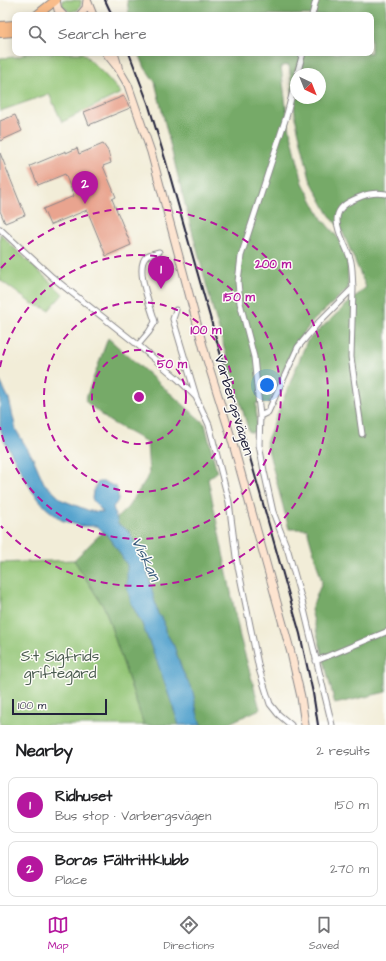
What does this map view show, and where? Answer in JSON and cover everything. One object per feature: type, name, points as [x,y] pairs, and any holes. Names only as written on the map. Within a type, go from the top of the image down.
[{"type":"main road","points":[[42,12],[56,0]]},
{"type":"main road","points":[[56,0],[58,10],[60,12]]},
{"type":"main road","points":[[86,12],[87,0]]},
{"type":"main road","points":[[87,0],[92,12]]},
{"type":"main road","points":[[0,26],[12,25]]},
{"type":"main road","points":[[0,33],[12,32]]},
{"type":"main road","name":"Varbergsvägen","points":[[108,56],[118,68],[128,85],[150,152],[200,336],[231,437],[287,639],[301,698],[305,725]]},
{"type":"main road","points":[[115,56],[118,68]]},
{"type":"street","points":[[313,12],[316,0]]},
{"type":"street","points":[[299,68],[302,56]]},
{"type":"street","points":[[290,103],[241,256],[238,282],[240,302],[254,357],[260,416],[259,444],[273,512],[288,551],[332,725]]},
{"type":"street","points":[[362,434],[351,357],[353,288],[350,259],[338,230],[336,220],[338,214],[349,201],[374,192],[386,194]]},
{"type":"street","points":[[0,229],[52,277],[138,345],[178,379],[196,397]]},
{"type":"street","points":[[138,345],[155,322],[146,295],[142,263],[147,256],[159,252]]},
{"type":"street","points":[[260,416],[268,412],[298,347],[318,323],[353,288]]},
{"type":"street","points":[[176,310],[173,319],[196,397],[209,425],[229,502],[236,557],[259,669],[270,704],[278,714],[291,725]]},
{"type":"street","points":[[316,660],[386,632]]},
{"type":"green space","points":[[62,0],[81,0],[81,4],[78,10],[70,12],[63,7]]},
{"type":"green space","points":[[127,0],[386,0],[386,692],[335,704],[311,610],[322,582],[307,529],[289,529],[266,442],[307,341],[366,287],[343,233],[328,213],[310,179],[296,121],[294,104],[326,104],[326,68],[290,68],[290,73],[289,65],[281,66],[288,122],[303,183],[322,219],[340,240],[348,261],[348,289],[314,320],[295,344],[269,403],[256,403],[257,432],[249,432],[212,306],[155,82],[145,68],[140,56],[374,56],[374,12],[129,12]]},
{"type":"green space","points":[[86,56],[121,93],[62,122],[49,94],[0,111],[0,58]]},
{"type":"green space","points":[[0,233],[63,294],[49,310],[31,303],[0,280]]},
{"type":"green space","points":[[108,338],[205,424],[217,472],[208,479],[240,637],[260,709],[225,725],[144,725],[105,609],[74,560],[128,507],[149,475],[147,442],[109,421],[85,401]]},
{"type":"green space","name":"S:t Sigfrids griftegård","points":[[74,560],[105,609],[144,725],[0,725],[0,563]]},
{"type":"water","points":[[0,381],[9,399],[16,430],[33,458],[44,483],[62,500],[90,511],[103,512],[92,499],[93,491],[98,482],[105,482],[116,487],[118,498],[113,507],[118,524],[129,531],[147,570],[158,614],[164,621],[165,631],[174,646],[182,670],[193,692],[201,725],[179,725],[158,664],[142,624],[131,603],[127,587],[127,565],[110,538],[97,526],[80,526],[61,520],[46,508],[32,491],[3,438],[0,426]]},
{"type":"building","points":[[124,96],[130,108],[89,125],[84,112]]},
{"type":"building","points":[[15,115],[22,131],[0,141],[0,121]]},
{"type":"building","points":[[103,144],[108,151],[111,163],[103,166],[116,197],[112,199],[131,245],[106,256],[87,210],[50,225],[43,209],[74,196],[65,174],[38,185],[30,166],[66,151],[66,153],[77,148],[79,154]]},
{"type":"building","points":[[0,153],[25,215],[5,223],[0,211]]},
{"type":"railway","points":[[105,0],[111,12]]},
{"type":"railway","points":[[130,56],[148,103],[166,162],[300,634],[313,693],[318,725]]},
{"type":"place","name":"Borås Fältrittklubb","points":[[85,204]]},
{"type":"place","name":"Ridhuset","points":[[161,289]]},
{"type":"water label","name":"Viskan","points":[[146,559]]}]
